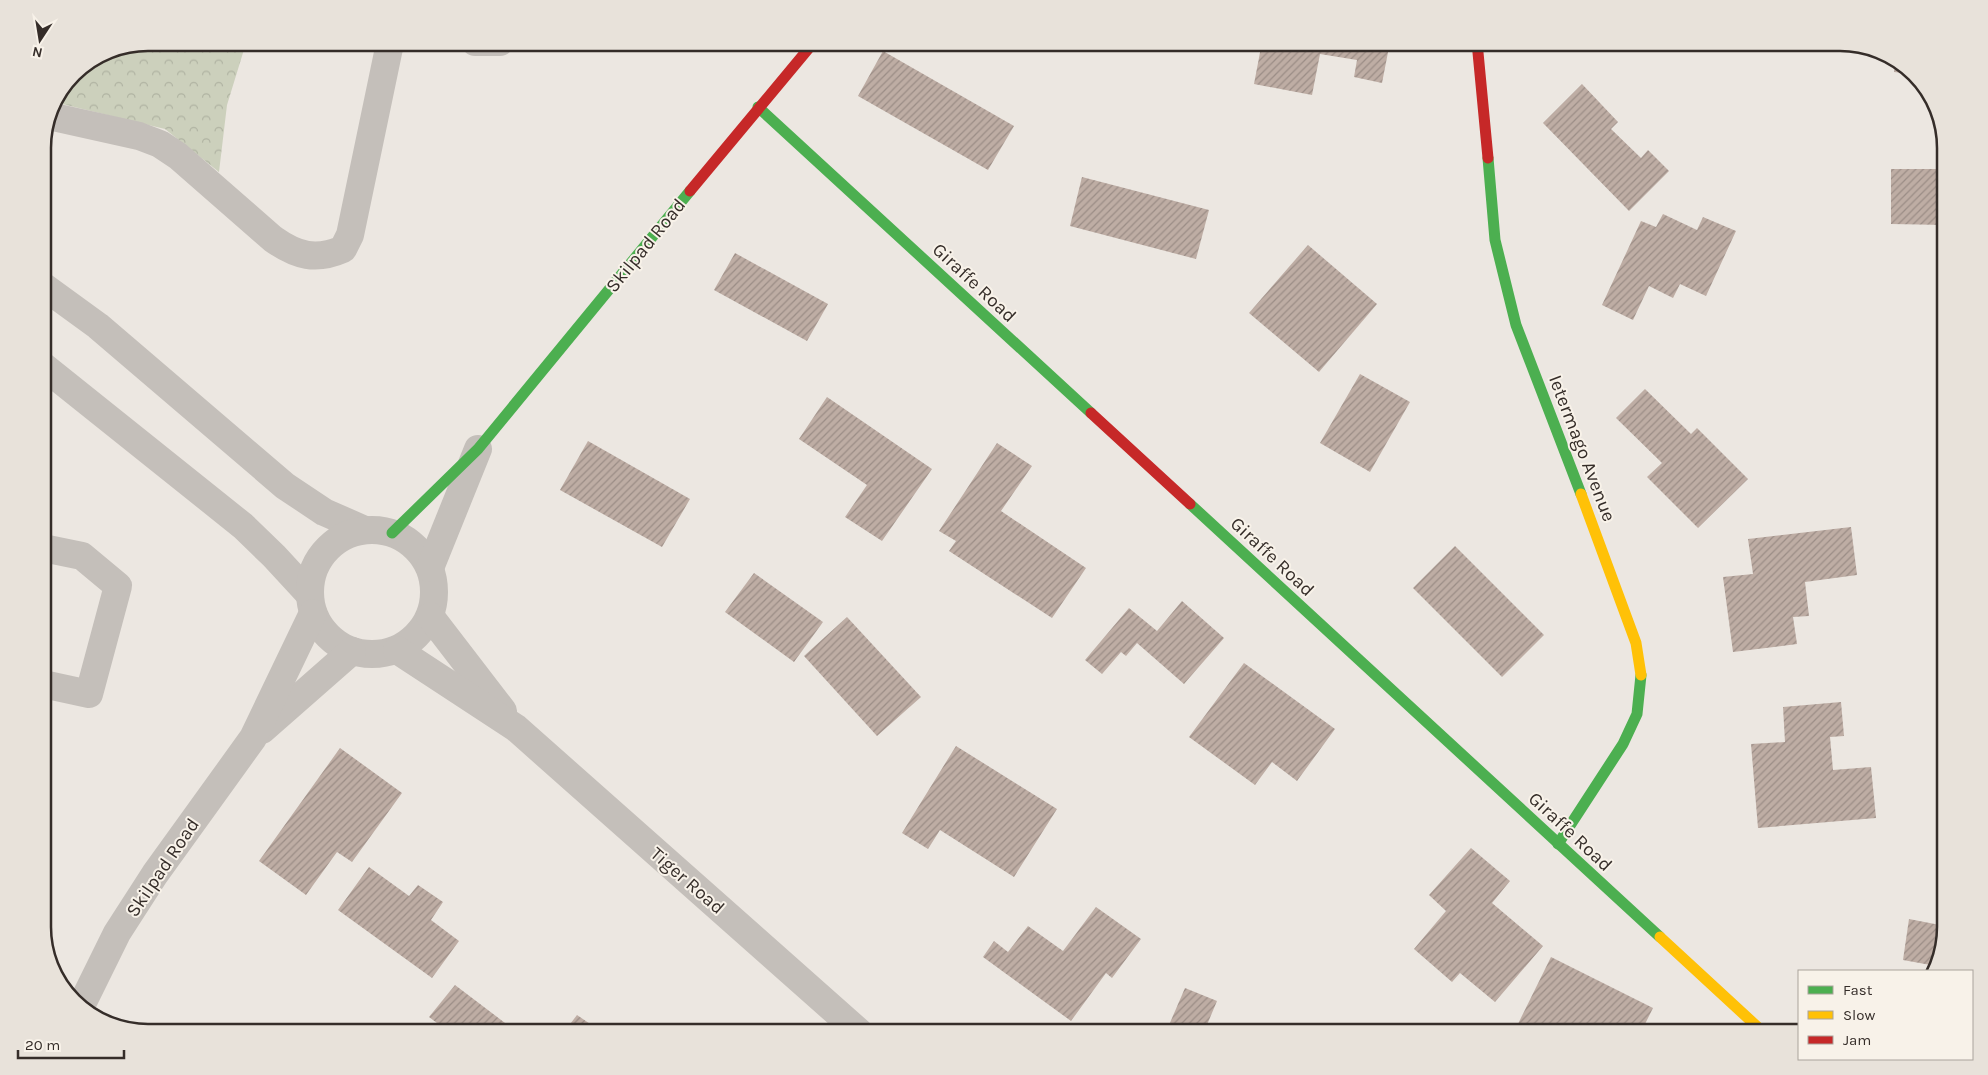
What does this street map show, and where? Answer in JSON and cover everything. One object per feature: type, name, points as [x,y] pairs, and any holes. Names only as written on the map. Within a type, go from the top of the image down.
[{"type":"street","points":[[57,118],[140,136],[160,144],[178,156],[272,239],[290,251],[309,255],[328,255],[343,249],[350,235],[388,51]]},
{"type":"street","name":"Skilpad Road","points":[[392,533],[478,449],[758,107],[806,51]]},
{"type":"street","name":"Ietermago Avenue","points":[[1478,51],[1495,240],[1503,277],[1516,325],[1604,552],[1636,643],[1641,672],[1637,714],[1632,726],[1623,744],[1558,844]]},
{"type":"street","name":"Giraffe Road","points":[[758,107],[1754,1024]]},
{"type":"street","points":[[51,292],[98,326],[285,486],[324,512],[365,530]]},
{"type":"street","points":[[51,372],[243,526],[274,556],[311,604],[322,630],[335,643],[352,651],[367,654],[382,654],[397,650],[411,641],[422,630],[430,616],[434,601],[434,584],[430,568],[421,553],[408,542],[392,533],[379,530],[365,530],[347,535],[331,546],[319,559],[311,576],[311,604]]},
{"type":"street","name":"Skilpad Road","points":[[430,568],[478,449]]},
{"type":"street","points":[[51,550],[82,556],[118,586],[89,694],[51,686]]},
{"type":"street","name":"Skilpad Road","points":[[84,1000],[118,933],[155,874],[253,738],[311,604]]},
{"type":"street","name":"Tiger Road","points":[[430,616],[516,728]]},
{"type":"street","name":"Tiger Road","points":[[397,650],[516,728],[841,1024]]},
{"type":"street","name":"Skilpad Road","points":[[253,738],[352,651]]},
{"type":"green space","points":[[148,51],[244,51],[227,105],[219,172],[165,129],[62,104],[71,89],[84,75],[105,61],[117,56]]},
{"type":"building","points":[[883,51],[1014,126],[988,170],[858,96]]},
{"type":"building","points":[[1260,51],[1388,51],[1382,83],[1354,77],[1357,60],[1320,54],[1312,95],[1254,84]]},
{"type":"building","points":[[1582,84],[1618,122],[1611,129],[1641,158],[1648,150],[1669,171],[1629,211],[1543,123]]},
{"type":"building","points":[[1891,169],[1937,169],[1937,225],[1891,224]]},
{"type":"building","points":[[1082,177],[1209,210],[1196,259],[1070,226]]},
{"type":"building","points":[[1663,214],[1697,230],[1703,217],[1736,231],[1706,296],[1680,284],[1673,298],[1649,286],[1633,320],[1602,305],[1641,221],[1656,227]]},
{"type":"building","points":[[1308,245],[1377,304],[1319,372],[1249,313]]},
{"type":"building","points":[[735,253],[828,304],[807,341],[714,290]]},
{"type":"building","points":[[1360,374],[1410,402],[1370,472],[1320,443]]},
{"type":"building","points":[[1645,389],[1691,434],[1697,428],[1748,479],[1698,528],[1647,477],[1662,463],[1616,418]]},
{"type":"building","points":[[827,397],[932,469],[882,541],[845,517],[867,485],[799,439]]},
{"type":"building","points":[[588,441],[690,499],[662,547],[560,490]]},
{"type":"building","points":[[997,443],[1032,466],[1001,511],[1086,568],[1052,618],[949,551],[956,541],[939,531]]},
{"type":"building","points":[[1851,527],[1857,575],[1805,582],[1809,616],[1793,617],[1797,644],[1733,652],[1723,577],[1753,574],[1748,539]]},
{"type":"building","points":[[1455,546],[1544,635],[1502,677],[1413,588]]},
{"type":"building","points":[[754,573],[823,622],[794,662],[725,612]]},
{"type":"building","points":[[1182,601],[1224,638],[1184,684],[1137,643],[1126,656],[1121,652],[1102,674],[1085,660],[1129,608],[1157,631]]},
{"type":"building","points":[[847,617],[921,697],[877,736],[804,656]]},
{"type":"building","points":[[1244,663],[1335,729],[1297,781],[1272,762],[1255,785],[1189,737]]},
{"type":"building","points":[[1841,702],[1844,736],[1830,737],[1833,770],[1871,767],[1876,818],[1758,828],[1751,744],[1785,742],[1783,707]]},
{"type":"building","points":[[956,746],[1057,809],[1014,877],[940,830],[928,849],[902,833]]},
{"type":"building","points":[[340,748],[402,793],[352,862],[337,852],[306,895],[259,861]]},
{"type":"building","points":[[1471,848],[1510,881],[1492,903],[1543,946],[1495,1002],[1460,973],[1452,982],[1414,949],[1446,911],[1429,895]]},
{"type":"building","points":[[369,867],[409,896],[418,885],[443,902],[431,920],[459,941],[432,978],[338,910]]},
{"type":"building","points":[[1096,907],[1141,939],[1112,978],[1106,973],[1071,1021],[983,957],[994,941],[1008,952],[1028,926],[1063,951]]},
{"type":"building","points":[[1909,919],[1937,924],[1935,945],[1929,965],[1903,960]]},
{"type":"building","points":[[1551,957],[1653,1008],[1645,1024],[1518,1024]]},
{"type":"building","points":[[455,985],[506,1024],[438,1024],[429,1017]]},
{"type":"building","points":[[1185,988],[1217,1001],[1207,1024],[1169,1024]]},
{"type":"building","points":[[577,1015],[590,1024],[570,1024]]},
{"type":"traffic: fast","points":[[758,107],[1091,413]]},
{"type":"traffic: fast","points":[[1488,158],[1495,240],[1516,325],[1581,494]]},
{"type":"traffic: fast","points":[[392,533],[478,449],[690,191]]},
{"type":"traffic: fast","points":[[1190,504],[1660,937]]},
{"type":"traffic: fast","points":[[1558,844],[1623,744],[1637,714],[1641,675]]},
{"type":"traffic: slow","points":[[1581,494],[1636,643],[1641,675]]},
{"type":"traffic: slow","points":[[1660,937],[1754,1024]]},
{"type":"traffic: jam","points":[[690,191],[807,51]]},
{"type":"traffic: jam","points":[[1478,51],[1488,158]]},
{"type":"traffic: jam","points":[[1091,413],[1190,504]]}]
